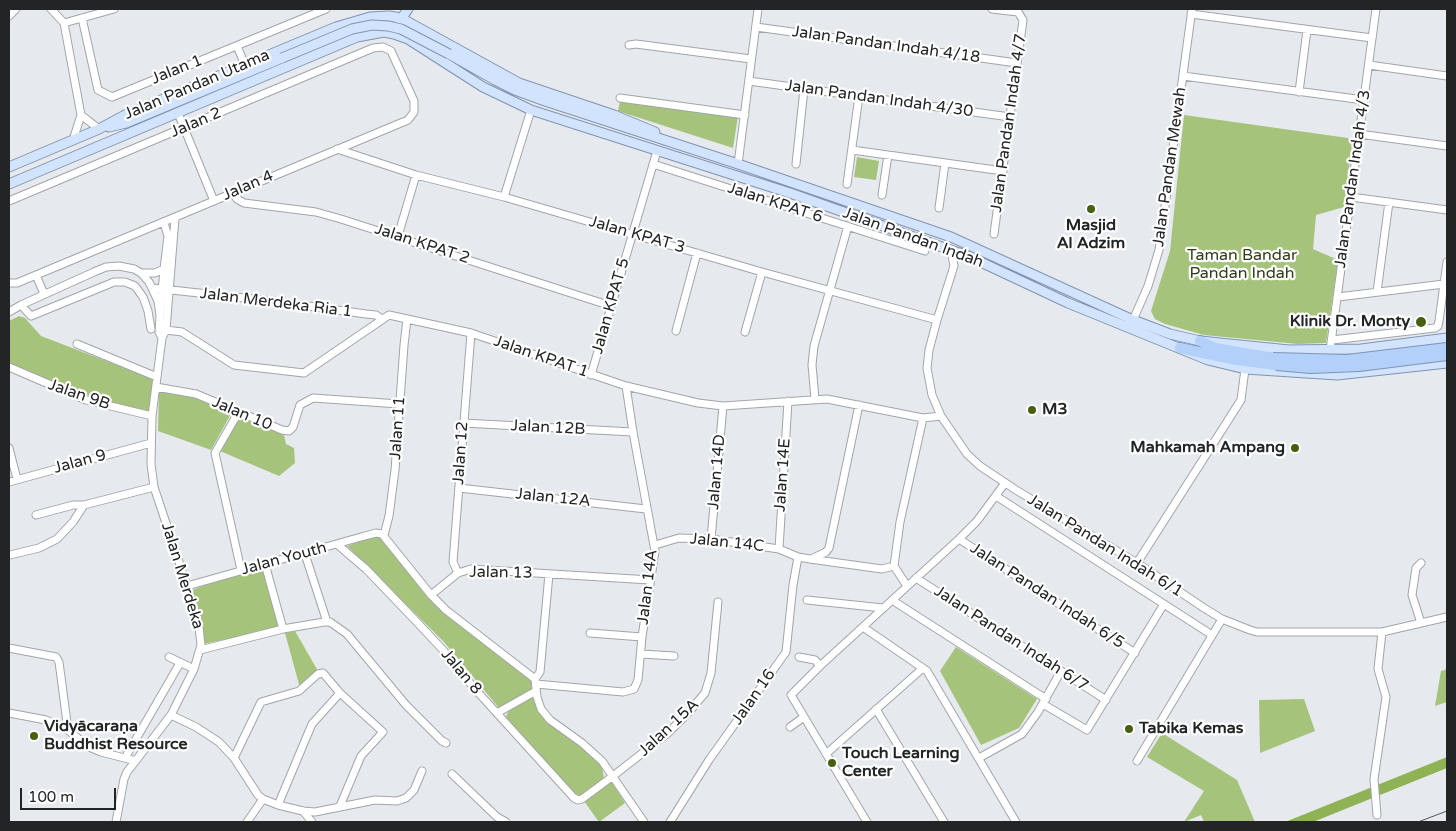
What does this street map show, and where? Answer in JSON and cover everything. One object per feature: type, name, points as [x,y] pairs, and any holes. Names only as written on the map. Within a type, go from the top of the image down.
[{"type":"highway","points":[[1200,342],[1215,348],[1311,368],[1359,366],[1447,355]]},
{"type":"highway","points":[[1180,348],[1236,360],[1274,361],[1347,360],[1447,348]]},
{"type":"main road","points":[[394,34],[401,18],[408,9]]},
{"type":"main road","points":[[384,32],[391,12]]},
{"type":"main road","name":"Jalan Pandan Utama","points":[[9,167],[99,130],[125,115],[352,22],[391,12],[401,18]]},
{"type":"main road","name":"Jalan Pandan Indah","points":[[401,18],[512,80],[548,94],[614,115],[654,131],[662,140],[951,237],[1133,320],[1170,334],[1200,342],[1289,350],[1362,349],[1447,338]]},
{"type":"main road","points":[[352,22],[356,22],[362,28],[357,37]]},
{"type":"main road","points":[[99,130],[126,123],[352,29],[372,25],[388,26],[416,35],[515,90],[662,140]]},
{"type":"main road","points":[[415,44],[415,33],[423,30]]},
{"type":"main road","name":"Jalan Pandan Utama","points":[[9,184],[357,37],[384,32],[394,34]]},
{"type":"main road","name":"Jalan Pandan Indah","points":[[394,34],[415,44],[483,87],[531,110],[790,193],[970,257],[1068,303],[1208,360],[1245,369],[1337,375],[1447,363]]},
{"type":"main road","points":[[45,152],[43,159],[45,162],[50,163],[71,155],[79,155]]},
{"type":"main road","points":[[1405,343],[1411,347],[1415,355],[1413,362],[1408,368]]},
{"type":"street","points":[[9,16],[16,9]]},
{"type":"street","points":[[51,9],[64,23],[81,116],[74,140]]},
{"type":"street","points":[[64,23],[114,9]]},
{"type":"street","points":[[738,164],[758,9]]},
{"type":"street","name":"Jalan Pandan Indah 4/7","points":[[992,9],[1018,12],[1024,20],[994,234]]},
{"type":"street","name":"Jalan Pandan Indah 4/3","points":[[1330,350],[1376,9]]},
{"type":"street","name":"Jalan 1","points":[[82,18],[98,90],[112,97],[325,10]]},
{"type":"street","points":[[1192,12],[1372,38]]},
{"type":"street","name":"Jalan Pandan Mewah","points":[[1133,320],[1151,277],[1159,250],[1192,12]]},
{"type":"street","name":"Jalan Pandan Indah 4/18","points":[[756,27],[1018,63]]},
{"type":"street","points":[[1299,92],[1307,30]]},
{"type":"street","points":[[629,45],[636,44],[751,59]]},
{"type":"street","points":[[237,46],[245,65]]},
{"type":"street","name":"Jalan 2","points":[[9,201],[373,48],[382,47]]},
{"type":"street","name":"Jalan 4","points":[[9,283],[17,283],[408,120],[414,112],[414,101],[390,51],[382,47]]},
{"type":"street","points":[[1368,65],[1447,76]]},
{"type":"street","points":[[1183,76],[1364,100]]},
{"type":"street","name":"Jalan Pandan Indah 4/30","points":[[749,81],[1010,117]]},
{"type":"street","points":[[796,164],[804,88]]},
{"type":"street","points":[[847,184],[859,96]]},
{"type":"street","points":[[620,98],[745,115]]},
{"type":"street","points":[[504,197],[531,110]]},
{"type":"street","points":[[178,113],[214,201]]},
{"type":"street","points":[[81,116],[99,130]]},
{"type":"street","points":[[1359,134],[1447,146]]},
{"type":"street","name":"Jalan KPAT 3","points":[[337,150],[416,175],[504,197],[762,272],[937,320]]},
{"type":"street","points":[[852,150],[1003,171]]},
{"type":"street","name":"Jalan KPAT 5","points":[[591,375],[657,151]]},
{"type":"street","points":[[882,195],[888,155]]},
{"type":"street","points":[[939,208],[945,163]]},
{"type":"street","name":"Jalan KPAT 6","points":[[653,164],[925,251]]},
{"type":"street","points":[[398,236],[416,175]]},
{"type":"street","name":"Jalan KPAT 2","points":[[233,193],[237,199],[244,203],[316,212],[398,236],[612,306]]},
{"type":"street","points":[[1351,197],[1447,210]]},
{"type":"street","points":[[1377,292],[1389,202]]},
{"type":"street","name":"Jalan Merdeka","points":[[162,338],[159,332],[160,316],[170,276],[175,218]]},
{"type":"street","name":"Jalan Merdeka","points":[[116,822],[122,786],[127,772],[171,715],[194,669],[200,650],[201,639],[187,586],[154,487],[151,464],[152,416],[162,338],[166,330],[168,305],[164,269],[168,236],[164,222]]},
{"type":"street","points":[[815,399],[812,365],[814,346],[848,226]]},
{"type":"street","name":"Jalan Pandan Indah 6/1","points":[[951,250],[954,266],[929,350],[927,368],[932,395],[941,416],[967,454],[980,466],[1222,619],[1257,632],[1382,632],[1447,617]]},
{"type":"street","points":[[676,331],[698,253]]},
{"type":"street","points":[[954,266],[960,260],[970,257]]},
{"type":"street","points":[[1332,340],[1435,328],[1438,326],[1447,262]]},
{"type":"street","points":[[9,312],[44,294],[106,267],[127,267],[141,273],[155,273],[164,269]]},
{"type":"street","points":[[745,332],[762,272]]},
{"type":"street","points":[[141,273],[153,288],[158,301],[160,316]]},
{"type":"street","points":[[36,275],[44,294]]},
{"type":"street","points":[[168,305],[175,297],[186,291],[178,286],[170,276]]},
{"type":"street","points":[[21,305],[30,316],[114,282],[125,282],[135,286],[143,297],[151,329]]},
{"type":"street","points":[[1338,297],[1444,284]]},
{"type":"street","points":[[153,288],[166,289]]},
{"type":"street","name":"Jalan Merdeka Ria 1","points":[[166,289],[366,314],[382,319]]},
{"type":"street","name":"Jalan KPAT 1","points":[[382,319],[389,316],[471,333],[626,386],[698,403],[723,406],[827,399],[922,418],[941,416]]},
{"type":"street","points":[[166,330],[182,332],[234,365],[304,373],[382,319]]},
{"type":"street","name":"Jalan 11","points":[[383,534],[390,516],[407,319]]},
{"type":"street","name":"Jalan 12","points":[[458,573],[453,562],[471,333]]},
{"type":"street","points":[[77,344],[157,377]]},
{"type":"street","name":"Jalan 9B","points":[[9,367],[86,400],[152,416]]},
{"type":"street","points":[[1137,564],[1241,400],[1245,369]]},
{"type":"street","name":"Jalan 14A","points":[[535,685],[623,692],[634,689],[638,680],[642,636],[655,545],[646,509],[626,386]]},
{"type":"street","name":"Jalan 10","points":[[156,387],[196,394],[238,413],[289,431],[293,427],[300,405],[313,398],[400,404]]},
{"type":"street","name":"Jalan 14E","points":[[779,549],[788,401]]},
{"type":"street","points":[[810,559],[826,552],[829,548],[859,405]]},
{"type":"street","name":"Jalan 14D","points":[[711,539],[723,406]]},
{"type":"street","points":[[238,413],[215,453],[242,570]]},
{"type":"street","points":[[907,586],[894,566],[900,522],[922,418]]},
{"type":"street","name":"Jalan 12B","points":[[463,423],[633,432]]},
{"type":"street","name":"Jalan 9","points":[[9,482],[151,442]]},
{"type":"street","points":[[9,448],[18,479]]},
{"type":"street","points":[[867,822],[791,695],[820,666],[959,539],[977,521],[1005,483]]},
{"type":"street","points":[[36,515],[154,487]]},
{"type":"street","name":"Jalan 12A","points":[[459,488],[646,509]]},
{"type":"street","points":[[996,496],[1212,635]]},
{"type":"street","points":[[10,555],[39,548],[57,539],[73,522],[84,505]]},
{"type":"street","points":[[383,534],[431,595],[446,610],[517,664],[535,685],[541,709],[550,720],[582,743],[602,762],[644,822]]},
{"type":"street","name":"Jalan Youth","points":[[187,586],[369,535],[383,534]]},
{"type":"street","name":"Jalan 14C","points":[[655,545],[679,538],[711,539],[779,549],[798,557],[810,559],[882,569],[894,566]]},
{"type":"street","name":"Jalan Pandan Indah 6/5","points":[[959,539],[1135,653]]},
{"type":"street","name":"Jalan 8","points":[[338,545],[366,570],[414,619],[574,798],[582,799]]},
{"type":"street","points":[[305,554],[327,622]]},
{"type":"street","name":"Jalan 16","points":[[670,822],[709,760],[786,652],[798,557]]},
{"type":"street","points":[[1421,563],[1416,568],[1412,595],[1421,623]]},
{"type":"street","points":[[265,564],[283,630]]},
{"type":"street","name":"Jalan 13","points":[[431,595],[458,573],[471,569],[650,580]]},
{"type":"street","name":"Jalan 13","points":[[535,685],[540,672],[548,574]]},
{"type":"street","name":"Jalan Pandan Indah 6/7","points":[[916,578],[1106,700]]},
{"type":"street","points":[[807,600],[883,608]]},
{"type":"street","points":[[892,600],[1087,730],[1164,604]]},
{"type":"street","name":"Jalan 15A","points":[[582,799],[673,728],[705,693],[711,673],[718,602]]},
{"type":"street","points":[[1137,761],[1222,619]]},
{"type":"street","points":[[200,650],[283,630],[327,622],[335,625],[347,634],[406,705],[446,743]]},
{"type":"street","points":[[863,627],[927,671],[1016,822]]},
{"type":"street","points":[[1377,815],[1374,771],[1386,697],[1378,669],[1382,632]]},
{"type":"street","points":[[590,633],[642,636]]},
{"type":"street","points":[[9,648],[56,657],[59,662],[68,730]]},
{"type":"street","points":[[641,654],[674,656]]},
{"type":"street","points":[[169,657],[194,669]]},
{"type":"street","points":[[799,657],[815,660],[820,666]]},
{"type":"street","points":[[124,758],[180,663]]},
{"type":"street","points":[[826,754],[923,668]]},
{"type":"street","points":[[979,758],[1022,734],[1061,671]]},
{"type":"street","points":[[234,758],[260,702],[298,691],[320,673],[325,675],[340,692],[383,732],[361,756],[340,806]]},
{"type":"street","points":[[497,713],[535,685]]},
{"type":"street","points":[[278,805],[312,724],[340,692]]},
{"type":"street","points":[[876,709],[944,822]]},
{"type":"street","points":[[9,713],[46,720],[68,730],[87,746],[101,752],[136,761]]},
{"type":"street","points":[[171,715],[213,738],[234,758],[262,799],[303,811],[315,812],[375,800],[397,801],[406,798],[414,790],[422,770]]},
{"type":"street","points":[[790,727],[804,717]]},
{"type":"street","points":[[452,774],[497,817],[506,822]]},
{"type":"street","points":[[247,822],[262,799]]},
{"type":"street","points":[[303,811],[312,822]]},
{"type":"green space","points":[[620,101],[738,116],[733,148],[618,111]]},
{"type":"green space","name":"Taman Bandar Pandan Indah","points":[[1184,115],[1348,138],[1352,145],[1344,207],[1316,215],[1313,249],[1338,260],[1326,343],[1298,344],[1204,335],[1165,324],[1155,319],[1151,311],[1170,251]]},
{"type":"green space","points":[[857,157],[879,161],[876,180],[854,177]]},
{"type":"green space","points":[[19,316],[25,318],[41,336],[153,379],[150,411],[99,401],[9,364],[9,321]]},
{"type":"green space","points":[[159,390],[195,396],[232,412],[211,450],[158,431]]},
{"type":"green space","points":[[240,416],[284,435],[286,444],[294,448],[295,463],[279,476],[220,451]]},
{"type":"green space","points":[[376,536],[382,538],[428,598],[531,679],[532,690],[499,708],[444,642],[347,546]]},
{"type":"green space","points":[[263,567],[280,628],[203,644],[201,626],[192,590],[241,572]]},
{"type":"green space","points":[[295,631],[318,671],[300,688],[285,633]]},
{"type":"green space","points":[[956,647],[1037,699],[1019,728],[981,745],[940,671]]},
{"type":"green space","points":[[1447,669],[1447,702],[1435,706],[1441,671]]},
{"type":"green space","points":[[533,696],[540,714],[602,766],[604,779],[582,796],[573,793],[506,717],[508,712]]},
{"type":"green space","points":[[1304,699],[1315,731],[1260,753],[1259,700]]},
{"type":"green space","points":[[1162,733],[1237,780],[1255,822],[1204,822],[1201,815],[1184,822],[1204,791],[1147,757]]},
{"type":"green space","points":[[611,781],[625,803],[599,822],[584,801]]},
{"type":"shaded area","points":[[1447,757],[1447,768],[1313,822],[1285,822]]},
{"type":"tram line","points":[[1418,822],[1447,811]]},
{"type":"place","name":"Masjid Al Adzim","points":[[1091,209]]},
{"type":"place","name":"Klinik Dr. Monty","points":[[1421,322]]},
{"type":"place","name":"M3","points":[[1032,410]]},
{"type":"place","name":"Mahkamah Ampang","points":[[1295,448]]},
{"type":"place","name":"Tabika Kemas","points":[[1129,729]]},
{"type":"place","name":"Vidyācaraṇa Buddhist Resource","points":[[34,736]]},
{"type":"place","name":"Touch Learning Center","points":[[832,763]]}]
